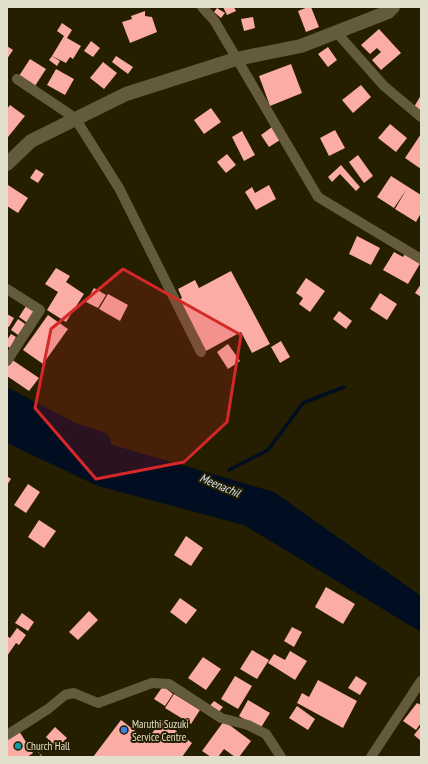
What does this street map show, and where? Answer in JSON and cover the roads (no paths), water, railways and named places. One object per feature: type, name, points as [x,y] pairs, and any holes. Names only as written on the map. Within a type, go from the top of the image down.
[{"type":"main road","points":[[7,164],[31,141],[126,94],[236,59],[301,46],[388,12],[393,7]]},
{"type":"street","points":[[202,7],[214,20],[318,197],[421,259]]},
{"type":"street","points":[[337,33],[384,86],[421,117]]},
{"type":"street","points":[[17,79],[75,118],[119,188],[201,352]]},
{"type":"street","points":[[7,289],[40,310],[7,361]]},
{"type":"street","points":[[7,735],[48,709],[65,695],[74,693],[98,703],[152,682],[169,684],[221,718],[248,725],[266,734],[281,757]]},
{"type":"street","points":[[371,757],[421,682]]},
{"type":"water","points":[[7,399],[72,433],[274,492],[421,596],[421,632],[244,525],[98,486],[7,443]]},
{"type":"waterway","points":[[229,470],[268,450],[303,403],[344,387]]},
{"type":"waterway","name":"Meenachil","points":[[7,399],[72,433],[100,442]]},
{"type":"place","name":"Maruthi Suzuki Service Centre","points":[[124,730]]},
{"type":"place","name":"Church Hall","points":[[18,746]]}]
